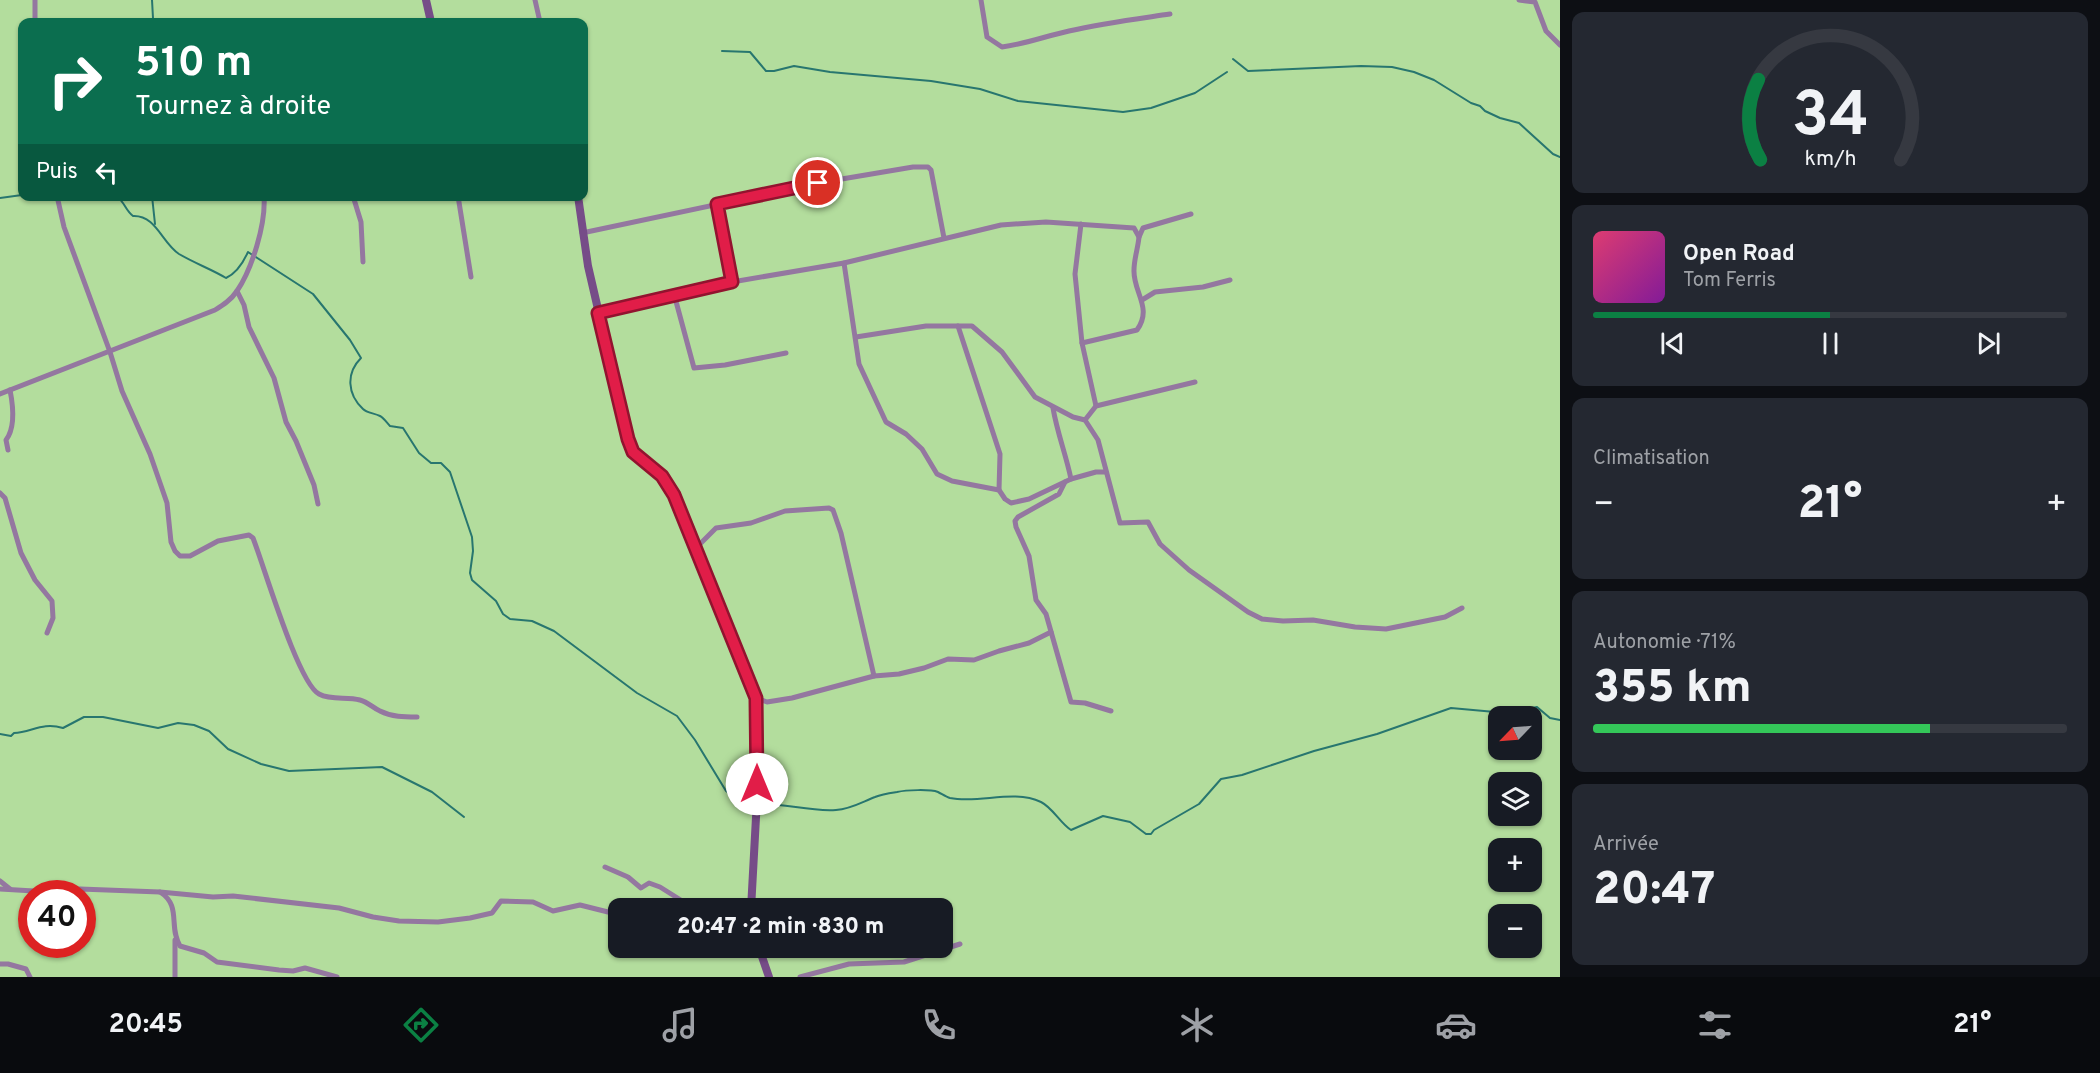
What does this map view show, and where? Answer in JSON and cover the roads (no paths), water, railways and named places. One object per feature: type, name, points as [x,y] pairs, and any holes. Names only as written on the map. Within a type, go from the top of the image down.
[{"type":"street","points":[[35,0],[35,18]]},
{"type":"street","points":[[426,0],[430,18]]},
{"type":"street","points":[[535,0],[539,18]]},
{"type":"street","points":[[981,0],[987,37],[1002,47],[1022,45],[1068,31],[1170,14]]},
{"type":"street","points":[[1519,0],[1535,2],[1546,31],[1560,45]]},
{"type":"street","points":[[582,233],[842,179],[913,167],[927,167],[931,170],[944,238]]},
{"type":"street","points":[[58,201],[64,227],[122,391],[150,454],[166,502],[171,542],[176,551],[180,556],[190,556],[218,542],[249,535],[253,538],[294,653],[305,678],[318,693],[332,698],[360,700],[390,715],[417,717]]},
{"type":"street","points":[[0,394],[215,310],[227,302],[237,291],[259,244],[263,201]]},
{"type":"street","points":[[354,201],[362,222],[363,262]]},
{"type":"street","points":[[459,201],[471,277]]},
{"type":"street","points":[[579,201],[582,233],[598,313],[628,439],[633,452],[662,476],[674,495],[756,698],[757,799],[752,898]]},
{"type":"street","points":[[717,204],[732,282]]},
{"type":"street","points":[[598,313],[732,282],[844,263],[1000,225],[1046,222],[1143,228],[1191,214]]},
{"type":"street","points":[[1081,224],[1075,274],[1082,343],[1096,406]]},
{"type":"street","points":[[1134,228],[1139,237]]},
{"type":"street","points":[[1082,343],[1137,330],[1143,322],[1143,300],[1136,285],[1134,270],[1139,237],[1143,228]]},
{"type":"street","points":[[844,263],[859,363],[886,422],[906,434],[922,449],[937,474],[952,481],[999,490],[1011,503],[1029,499],[1071,479],[1096,472],[1106,472]]},
{"type":"street","points":[[1143,300],[1155,292],[1203,287],[1230,280]]},
{"type":"street","points":[[237,291],[244,305],[251,333],[274,378],[286,422],[314,485],[318,504]]},
{"type":"street","points":[[674,294],[694,369],[786,353]]},
{"type":"street","points":[[856,337],[926,326],[972,326],[1002,352],[1035,397],[1053,408],[1085,420],[1098,440],[1120,523],[1148,522],[1160,544],[1189,570],[1248,612],[1262,619],[1314,620],[1355,627],[1386,629],[1444,617],[1462,608]]},
{"type":"street","points":[[958,326],[1000,454],[999,490]]},
{"type":"street","points":[[1085,420],[1096,406],[1195,382]]},
{"type":"street","points":[[8,450],[6,440],[10,434],[12,416],[10,390]]},
{"type":"street","points":[[1053,408],[1056,428],[1067,458],[1071,479]]},
{"type":"street","points":[[1065,482],[1059,494],[1018,517],[1016,521],[1029,556],[1036,600],[1046,614],[1071,702],[1084,703],[1111,711]]},
{"type":"street","points":[[0,493],[4,498],[21,553],[35,580],[52,601],[53,618],[46,633]]},
{"type":"street","points":[[695,549],[716,528],[751,523],[785,511],[829,508],[833,510],[842,537],[874,676]]},
{"type":"street","points":[[756,698],[767,702],[792,698],[874,676],[899,674],[924,668],[948,659],[974,660],[1029,643],[1051,632]]},
{"type":"street","points":[[605,867],[628,877],[641,888],[649,883],[678,898]]},
{"type":"street","points":[[0,881],[10,890]]},
{"type":"street","points":[[0,889],[51,892],[81,890],[160,892],[213,897],[233,896],[339,908],[399,921],[438,922],[470,918],[492,913],[501,901],[533,902],[553,911],[580,905],[608,912]]},
{"type":"street","points":[[160,892],[172,903],[175,977]]},
{"type":"street","points":[[175,937],[180,946],[204,953],[217,962],[279,970],[305,968],[337,977]]},
{"type":"street","points":[[800,977],[849,964],[904,962],[960,944]]},
{"type":"street","points":[[762,958],[769,977]]},
{"type":"street","points":[[0,964],[26,969],[30,977]]},
{"type":"waterway","points":[[152,0],[153,18]]},
{"type":"waterway","points":[[722,51],[750,52],[766,71],[794,66],[830,72],[931,81],[980,89],[1018,101],[1123,112],[1151,108],[1195,93],[1227,72]]},
{"type":"waterway","points":[[1233,59],[1248,71],[1361,66],[1392,67],[1414,72],[1434,80],[1485,111],[1519,123],[1553,154],[1560,157]]},
{"type":"waterway","points":[[0,198],[18,196]]},
{"type":"waterway","points":[[121,201],[133,216],[148,220],[179,254],[226,278],[239,267],[248,252],[313,294],[350,340],[361,358],[353,370],[350,384],[358,403],[365,410],[381,417],[390,426],[403,428],[419,453],[431,463],[441,463],[450,472],[472,537],[470,573],[472,580],[496,601],[503,614],[510,619],[532,621],[554,631],[637,693],[677,716],[695,740],[726,791],[745,805],[753,804]]},
{"type":"waterway","points":[[153,201],[155,224]]},
{"type":"waterway","points":[[759,804],[836,810],[852,807],[883,794],[918,790],[934,791],[950,798],[961,799],[1019,797],[1041,802],[1071,830],[1103,816],[1130,822],[1146,834],[1151,834],[1154,830],[1199,804],[1221,779],[1242,775],[1314,751],[1377,734],[1451,708],[1506,713],[1537,707],[1550,718],[1560,720]]},
{"type":"waterway","points":[[0,734],[11,736],[14,733],[49,726],[63,728],[84,717],[103,717],[158,728],[178,723],[194,725],[209,731],[228,749],[261,764],[289,771],[382,767],[432,792],[464,817]]}]
